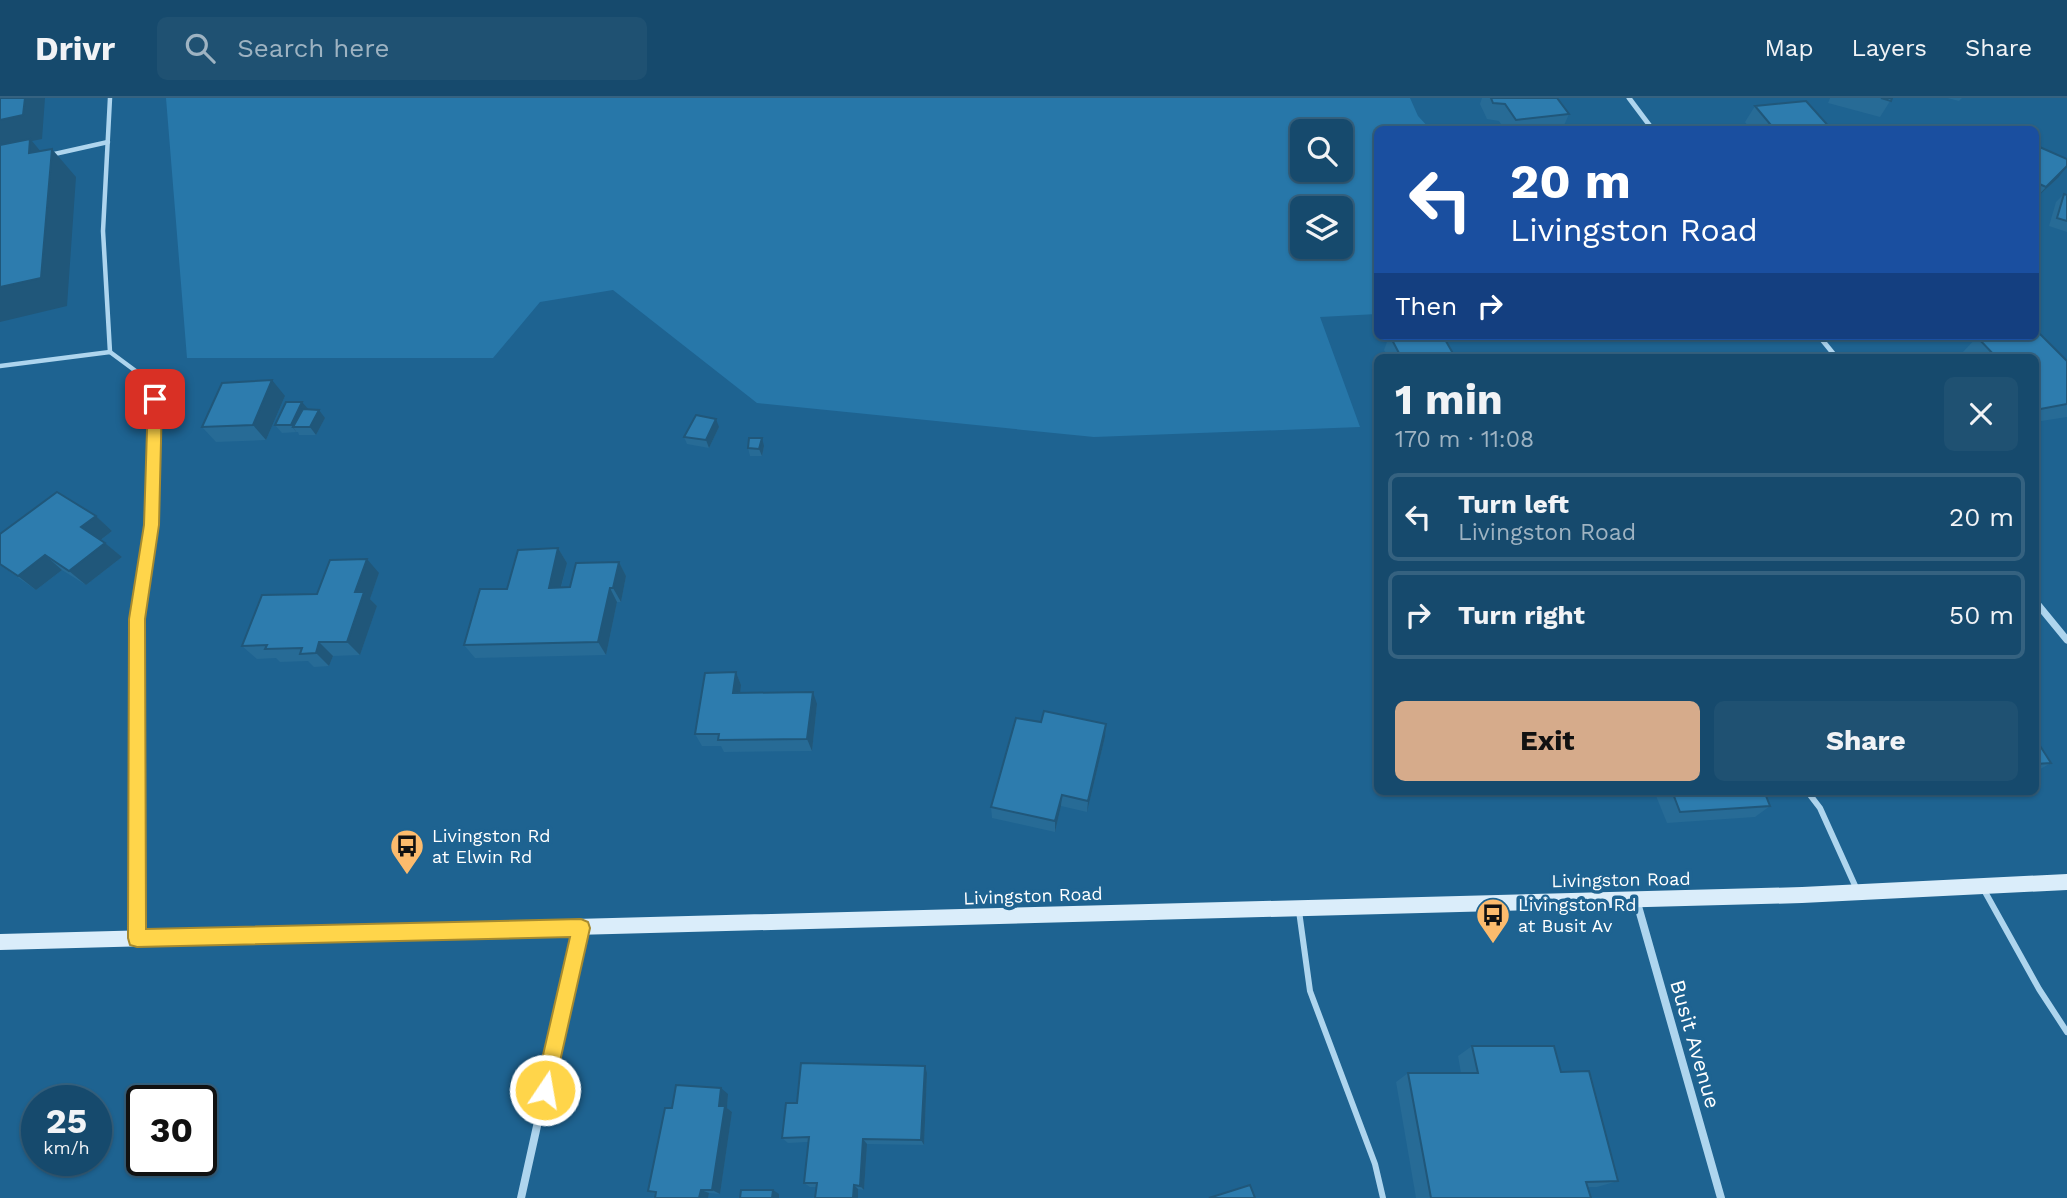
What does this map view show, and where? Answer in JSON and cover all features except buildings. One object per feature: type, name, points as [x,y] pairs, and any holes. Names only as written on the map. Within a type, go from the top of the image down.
[{"type":"main road","name":"Livingston Road","points":[[0,942],[1635,899],[2067,882]]},
{"type":"street","points":[[1629,98],[1650,126]]},
{"type":"street","points":[[1822,340],[1834,354]]},
{"type":"street","points":[[2039,606],[2067,640]]},
{"type":"street","name":"Busit Avenue","points":[[1635,899],[1721,1198]]},
{"type":"street","points":[[521,1198],[581,928]]},
{"type":"lane","points":[[110,98],[103,231],[110,352]]},
{"type":"lane","points":[[41,157],[108,142]]},
{"type":"lane","points":[[0,366],[110,352],[137,372],[155,399],[151,525],[137,619],[137,938]]},
{"type":"lane","points":[[1810,795],[1820,808],[1859,892]]},
{"type":"lane","points":[[1983,887],[2039,989],[2067,1032]]},
{"type":"lane","points":[[1299,908],[1310,991],[1375,1164],[1383,1198]]},
{"type":"shaded area","points":[[166,98],[1410,98],[1418,116],[1427,126],[1374,126],[1374,314],[1320,317],[1360,427],[1094,437],[757,403],[613,290],[540,302],[493,358],[187,358]]},
{"type":"place","name":"Livingston Rd at Elwin Rd","points":[[407,876]]},
{"type":"place","name":"Livingston Rd at Busit Av","points":[[1493,945]]},
{"type":"route","points":[[155,399],[151,525],[137,619],[137,938],[581,928],[545,1090]]}]
